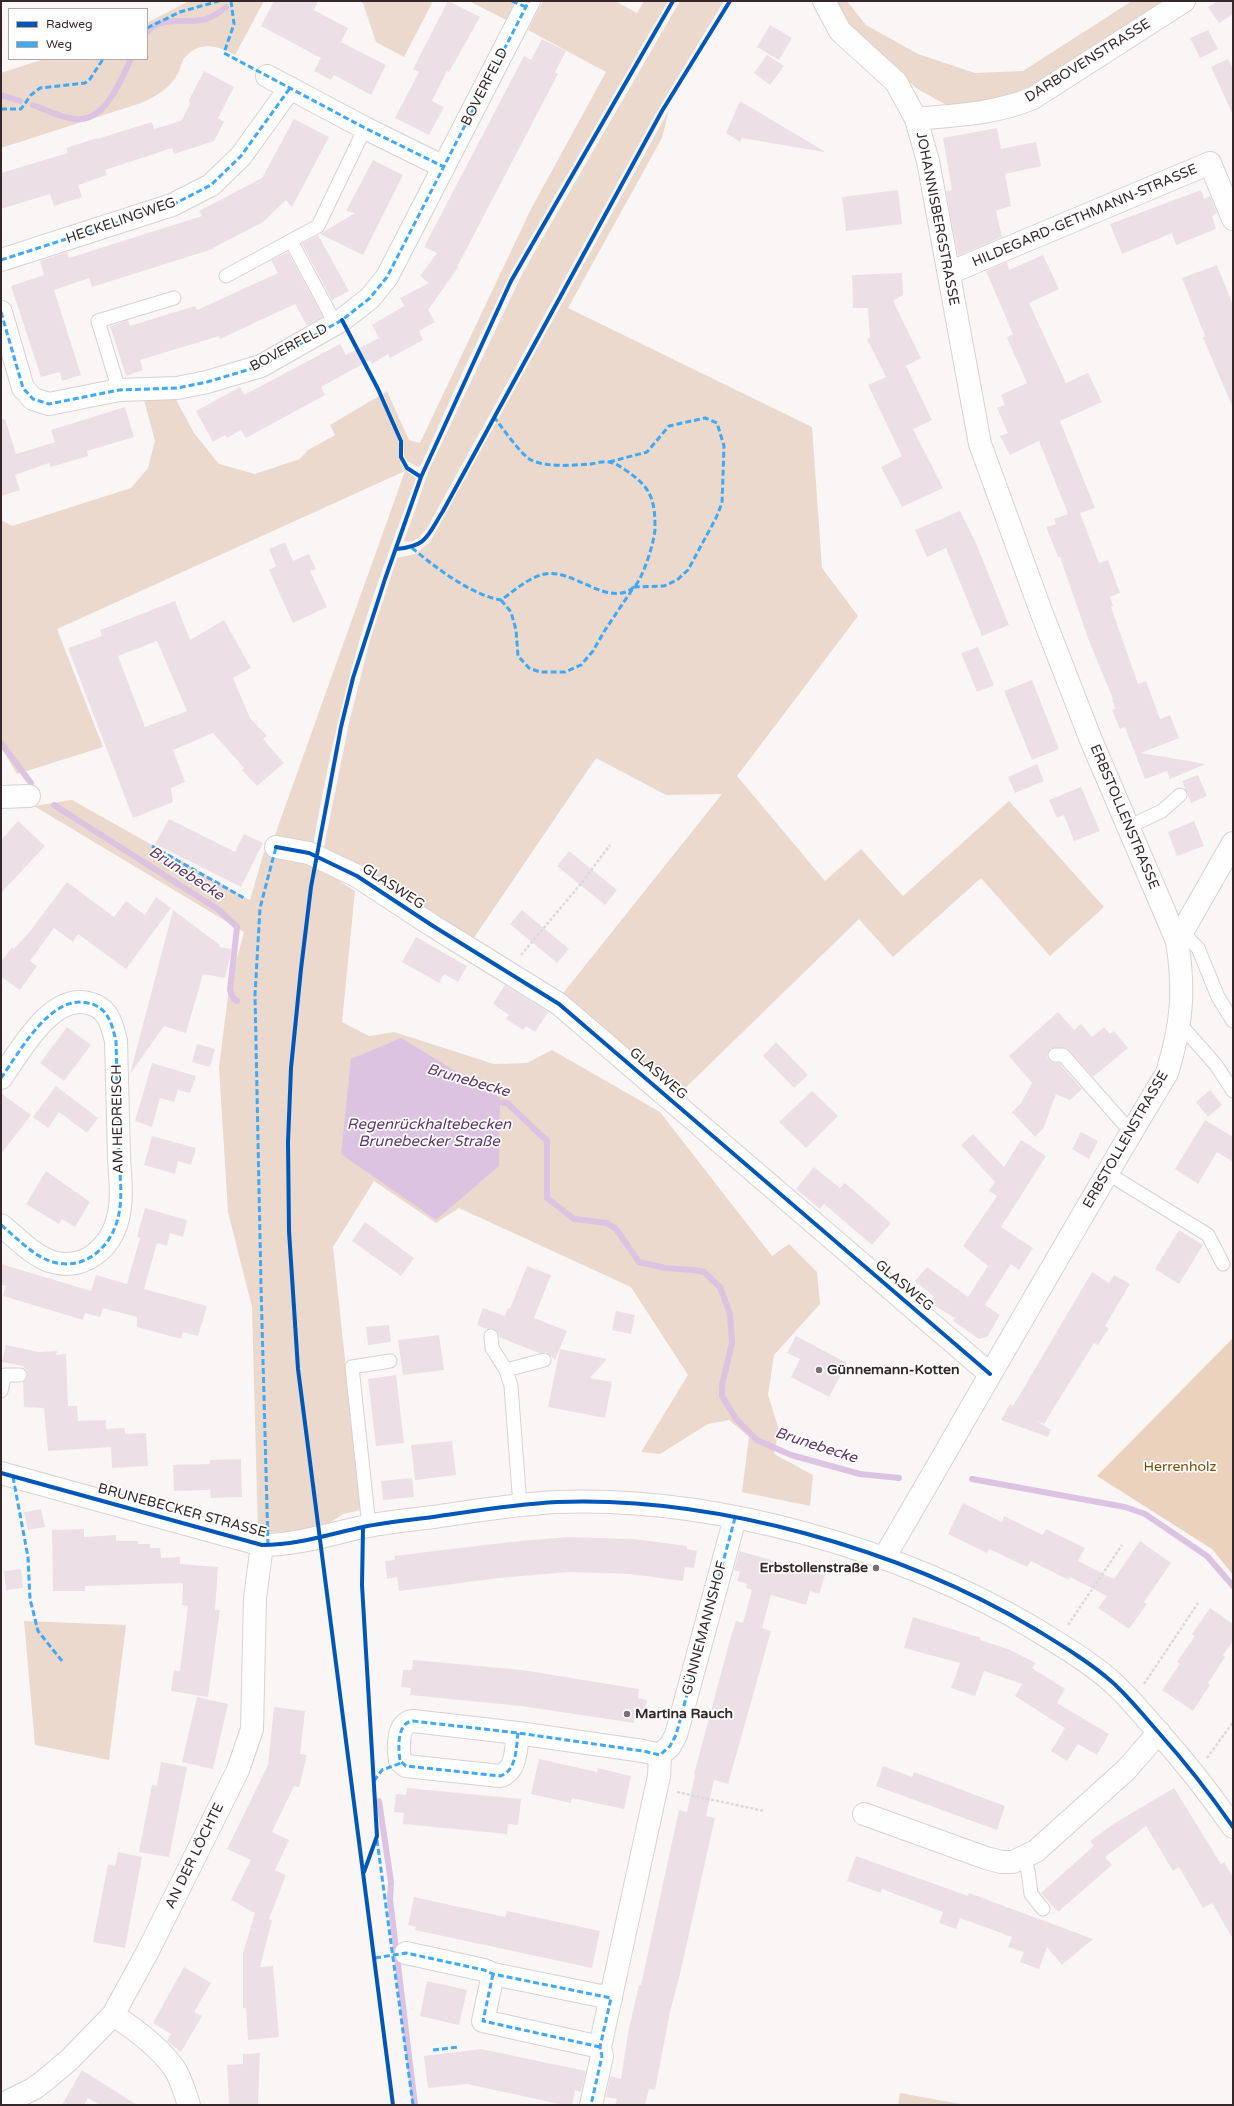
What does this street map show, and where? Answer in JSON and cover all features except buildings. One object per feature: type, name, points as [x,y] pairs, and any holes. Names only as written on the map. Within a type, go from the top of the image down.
[{"type":"street","name":"BOVERFELD","points":[[1,312],[23,388],[33,399],[49,404],[119,390],[177,388],[236,374],[261,366],[335,323],[370,298],[386,276],[529,1]]},
{"type":"street","name":"JOHANNISBERGSTRASSE","points":[[824,1],[840,31],[896,82],[916,119],[928,161],[980,444],[988,468]]},
{"type":"street","name":"DARBOVENSTRASSE","points":[[916,119],[990,111],[1010,107],[1033,98],[1184,1]]},
{"type":"street","points":[[267,76],[365,128],[444,167]]},
{"type":"street","name":"HECKELINGWEG","points":[[1,260],[172,205],[211,185],[241,156],[290,88]]},
{"type":"street","name":"HILDEGARD-GETHMANN-STRASSE","points":[[949,273],[1210,163],[1233,219]]},
{"type":"street","name":"ERBSTOLLENSTRASSE","points":[[884,1558],[1107,1173],[1167,1073],[1177,1039],[1182,1004],[1182,971],[1179,936],[1128,827],[1091,740],[1044,621],[988,468]]},
{"type":"street","points":[[1,797],[29,796]]},
{"type":"street","points":[[1179,936],[1233,843]]},
{"type":"street","name":"GLASWEG","points":[[276,847],[309,853],[339,866],[559,1004],[582,1022],[771,1188],[990,1374]]},
{"type":"street","name":"AM HEDREISCH","points":[[1,1078],[46,1017],[61,1006],[76,1002],[96,1005],[105,1012],[112,1022],[116,1042],[121,1202],[114,1232],[106,1244],[96,1254],[77,1262],[65,1264],[52,1262],[40,1256],[1,1225]]},
{"type":"street","name":"BRUNEBECKER STRASSE","points":[[1,1473],[262,1545],[294,1543],[369,1526],[557,1502],[640,1504],[683,1509],[735,1518],[821,1539],[884,1558],[962,1590],[1010,1614],[1056,1642],[1111,1682],[1132,1703],[1195,1774],[1233,1827]]},
{"type":"street","name":"GÜNNEMANNSHOF","points":[[660,1756],[670,1746],[676,1735],[735,1518]]},
{"type":"street","name":"AN DER LÖCHTE","points":[[1,2105],[33,2089],[44,2081],[69,2060],[113,2015],[148,1951],[244,1758],[252,1729],[254,1714],[255,1598],[262,1545]]},
{"type":"street","points":[[518,1733],[513,1764],[508,1772],[500,1776],[406,1766],[400,1761],[401,1728],[409,1722],[518,1733],[643,1751],[660,1756],[657,1788],[600,2046],[602,2056],[591,2105]]},
{"type":"street","points":[[864,1814],[1001,1862],[1013,1862],[1036,1850],[1126,1770],[1158,1732]]},
{"type":"street","points":[[406,1952],[484,1970],[493,1974],[611,1998]]},
{"type":"street","points":[[493,1974],[483,2021],[600,2046]]},
{"type":"street","points":[[113,2015],[133,2028],[174,2067],[189,2105]]},
{"type":"lane","points":[[226,276],[318,226],[365,128]]},
{"type":"lane","points":[[291,241],[335,323]]},
{"type":"lane","points":[[119,390],[98,322],[174,298]]},
{"type":"lane","points":[[1128,827],[1162,811],[1180,795]]},
{"type":"lane","points":[[1179,936],[1198,948],[1218,997],[1233,1021]]},
{"type":"lane","points":[[1179,1023],[1216,1065],[1233,1091]]},
{"type":"lane","points":[[1055,1055],[1063,1054],[1131,1132]]},
{"type":"lane","points":[[1107,1173],[1208,1235],[1223,1264]]},
{"type":"lane","points":[[491,1336],[492,1348],[506,1370],[511,1386],[520,1506]]},
{"type":"lane","points":[[506,1370],[544,1360]]},
{"type":"lane","points":[[369,1526],[352,1367],[390,1361]]},
{"type":"lane","points":[[1,1391],[5,1375],[20,1375]]},
{"type":"lane","points":[[1024,1857],[1028,1871],[1031,1894],[1043,1909]]},
{"type":"path","points":[[508,971],[579,886],[610,845]]},
{"type":"path","points":[[1056,1642],[1122,1545]]},
{"type":"path","points":[[1132,1703],[1198,1603]]},
{"type":"path","points":[[1195,1774],[1233,1722]]},
{"type":"path","points":[[657,1788],[764,1811]]},
{"type":"shaded area","points":[[189,1],[264,1],[235,55],[221,49],[208,46],[194,49],[183,60],[174,80],[161,92],[151,98],[141,103],[1,148],[1,73],[41,60],[148,60],[148,22]]},
{"type":"shaded area","points":[[359,1],[433,1],[404,57],[376,42],[363,3]]},
{"type":"shaded area","points":[[469,1],[517,1],[510,14],[516,17],[512,23]]},
{"type":"shaded area","points":[[543,1],[615,1],[637,13],[644,1],[668,1],[512,270],[464,369],[421,465],[418,467],[407,461],[404,456],[403,439],[383,394],[387,391],[409,440],[420,443],[531,209],[606,72],[528,30]]},
{"type":"shaded area","points":[[680,1],[724,1],[656,113],[426,530],[414,541],[404,541],[429,470],[523,272]]},
{"type":"shaded area","points":[[835,1],[847,1],[866,25],[918,54],[975,73],[1023,71],[1132,1],[1170,1],[1034,90],[993,105],[948,106],[916,88],[854,33]]},
{"type":"shaded area","points":[[669,110],[662,138],[568,308],[812,427],[822,568],[858,616],[737,776],[825,881],[861,849],[903,896],[1009,801],[1104,907],[1050,956],[981,878],[893,957],[859,919],[676,1097],[560,997],[722,794],[666,795],[596,758],[471,942],[324,856],[326,848],[324,847],[349,723],[370,640],[397,558],[415,554],[430,542]]},
{"type":"shaded area","points":[[379,396],[397,435],[402,465],[416,478],[375,590],[361,635],[324,785],[313,845],[275,835],[405,471],[57,629],[103,747],[17,774],[1,747],[1,520],[12,526],[131,488],[148,468],[155,441],[144,400],[175,398],[194,433],[219,464],[255,474],[300,459],[308,450],[335,435],[330,425]]},
{"type":"shaded area","points":[[72,800],[250,900],[264,852],[290,862],[323,866],[342,883],[355,891],[342,1022],[369,1036],[394,1032],[494,1064],[527,1063],[552,1050],[660,1112],[772,1256],[789,1244],[817,1272],[820,1304],[774,1355],[768,1395],[779,1430],[774,1454],[813,1475],[810,1506],[742,1492],[749,1437],[729,1420],[708,1424],[660,1454],[641,1452],[688,1375],[631,1287],[459,1208],[436,1223],[374,1181],[333,1247],[361,1510],[343,1514],[328,1524],[290,1532],[258,1532],[252,1307],[228,1212],[219,1067],[229,988],[244,932],[34,806]]},
{"type":"shaded area","points":[[24,1621],[126,1625],[109,1760],[35,1745]]},
{"type":"shaded area","points":[[900,2093],[966,2105],[898,2105]]},
{"type":"green space","name":"Herrenholz","points":[[1233,1338],[1233,1575],[1212,1549],[1097,1476]]},
{"type":"water","name":"Regenrückhaltebecken Brunebecker Straße","points":[[401,1038],[500,1098],[499,1166],[436,1220],[341,1154],[351,1059]]},
{"type":"waterway","points":[[148,31],[152,27],[165,22],[205,19],[211,17],[226,7]]},
{"type":"waterway","points":[[33,105],[59,115],[75,119],[86,118],[95,114],[103,107],[117,88],[131,60]]},
{"type":"waterway","points":[[1,95],[20,101]]},
{"type":"waterway","name":"Brunebecke","points":[[1,743],[31,783]]},
{"type":"waterway","name":"Brunebecke","points":[[54,805],[219,910],[237,927],[230,990],[233,998],[237,1001]]},
{"type":"waterway","name":"Brunebecke","points":[[492,1101],[507,1103],[547,1141],[547,1198],[574,1219],[607,1223],[616,1229],[639,1262],[665,1268],[704,1272],[720,1287],[730,1314],[732,1343],[722,1385],[722,1396],[736,1419],[757,1440],[791,1455],[860,1474],[899,1478]]},
{"type":"waterway","name":"Brunebecke","points":[[972,1479],[1125,1507],[1145,1514],[1207,1556],[1233,1586]]},
{"type":"waterway","points":[[379,1801],[391,1882],[390,1899],[415,2105]]},
{"type":"marked path","points":[[148,28],[180,12],[219,1]]},
{"type":"marked path","points":[[231,1],[234,24],[224,53],[365,128],[444,167]]},
{"type":"marked path","points":[[512,1],[526,7]]},
{"type":"marked path","points":[[1,312],[23,388],[33,399],[49,404],[119,390],[177,388],[207,382],[261,366],[342,320],[370,298],[387,277],[529,1]]},
{"type":"marked path","points":[[1,109],[21,109],[31,95],[40,88],[85,83],[90,79],[102,60]]},
{"type":"marked path","points":[[1,260],[172,205],[211,185],[241,156],[290,88]]},
{"type":"marked path","points":[[412,548],[454,579],[478,592],[501,600],[527,581],[545,574],[556,574],[567,577],[602,591],[613,593],[624,593],[634,587],[637,583],[648,559],[655,528],[652,500],[641,482],[623,468],[609,462],[561,465],[538,463],[531,460],[517,447],[494,417]]},
{"type":"marked path","points":[[501,600],[511,612],[516,630],[518,656],[529,668],[540,672],[565,672],[581,665],[593,651],[605,630],[634,587],[664,586],[677,580],[688,570],[716,518],[722,503],[724,446],[717,423],[705,418],[669,426],[647,452],[609,462]]},
{"type":"marked path","points":[[152,846],[244,898]]},
{"type":"marked path","points":[[268,1545],[255,995],[260,908],[276,847]]},
{"type":"marked path","points":[[1,1078],[37,1027],[61,1007],[74,1003],[88,1003],[95,1005],[105,1012],[113,1028],[116,1041],[121,1188],[120,1210],[115,1229],[103,1247],[95,1254],[86,1260],[65,1264],[53,1262],[39,1256],[1,1225]]},
{"type":"marked path","points":[[13,1477],[28,1557],[30,1599],[38,1631],[62,1661]]},
{"type":"marked path","points":[[518,1733],[513,1764],[506,1773],[500,1776],[406,1766],[400,1761],[399,1742],[401,1730],[408,1722],[413,1721],[518,1733],[643,1751],[660,1755],[670,1746],[676,1735],[735,1518]]},
{"type":"marked path","points":[[374,1781],[382,1770],[401,1763]]},
{"type":"marked path","points":[[377,1840],[413,2105]]},
{"type":"marked path","points":[[375,1958],[406,1953],[484,1970],[493,1974],[611,1998],[600,2047],[602,2056],[591,2105]]},
{"type":"marked path","points":[[493,1974],[483,2021],[600,2047]]},
{"type":"marked path","points":[[433,2050],[458,2047]]},
{"type":"cycle path","points":[[393,2105],[298,1369],[289,1231],[288,1142],[291,1068],[311,887],[341,727],[353,678],[385,579],[421,477],[511,281],[673,1]]},
{"type":"cycle path","points":[[396,549],[407,548],[415,545],[421,542],[430,533],[662,111],[730,1]]},
{"type":"cycle path","points":[[342,320],[378,389],[401,441],[401,457],[407,468],[421,477]]},
{"type":"cycle path","points":[[276,847],[309,853],[357,876],[433,926],[559,1004],[990,1374]]},
{"type":"cycle path","points":[[1,1473],[262,1545],[275,1545],[313,1539],[389,1522],[511,1506],[557,1502],[617,1502],[679,1508],[742,1518],[805,1533],[866,1552],[926,1575],[982,1600],[1035,1629],[1084,1660],[1124,1693],[1188,1767],[1233,1827]]},
{"type":"cycle path","points":[[363,1527],[362,1585],[377,1836],[364,1872]]},
{"type":"place","name":"Günnemann-Kotten","points":[[819,1370]]},
{"type":"place","name":"Erbstollenstraße","points":[[876,1568]]},
{"type":"place","name":"Martina Rauch","points":[[627,1714]]}]
